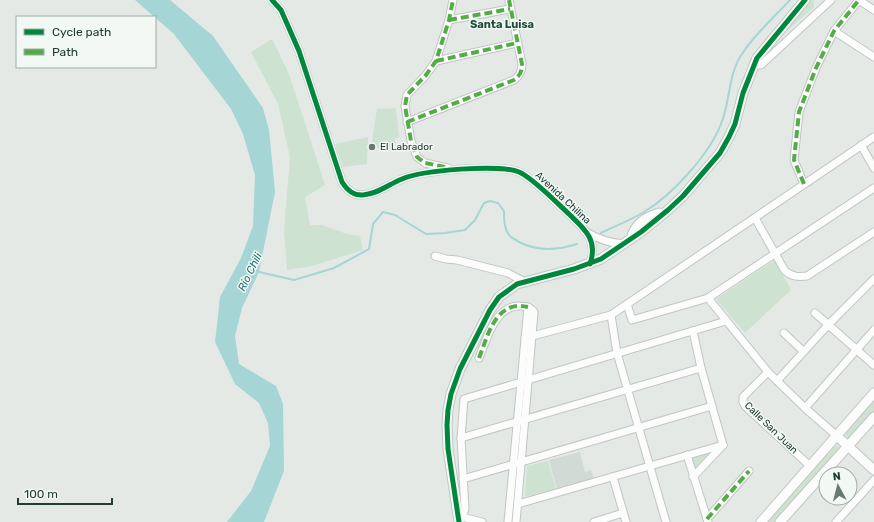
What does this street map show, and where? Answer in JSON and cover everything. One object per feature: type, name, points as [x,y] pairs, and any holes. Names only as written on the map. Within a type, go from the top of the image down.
[{"type":"street","name":"Avenida Chilina","points":[[272,0],[281,10],[299,51],[342,182],[348,191],[354,194],[371,194],[402,179],[420,173],[462,169],[508,169],[520,172],[531,179],[587,232],[593,247],[590,264]]},
{"type":"street","points":[[452,0],[449,20],[436,61],[426,75],[407,96],[405,106],[411,141],[417,157],[425,163],[462,169]]},
{"type":"street","points":[[407,122],[514,80],[518,77],[522,69],[508,0]]},
{"type":"street","points":[[459,518],[447,437],[448,410],[451,394],[460,369],[490,310],[499,297],[516,284],[590,264],[600,259],[628,242],[683,196],[723,148],[735,124],[743,93],[757,58],[805,0]]},
{"type":"street","points":[[754,65],[761,65],[831,0]]},
{"type":"street","points":[[804,184],[794,160],[799,112],[816,68],[834,31],[859,0],[874,10]]},
{"type":"street","points":[[449,20],[510,9]]},
{"type":"street","points":[[834,31],[874,57]]},
{"type":"street","points":[[436,61],[517,43]]},
{"type":"street","points":[[529,337],[611,315],[874,137]]},
{"type":"street","points":[[861,145],[874,168]]},
{"type":"street","points":[[627,304],[632,320],[708,298],[874,188]]},
{"type":"street","points":[[755,218],[785,271],[791,276],[807,276],[874,232]]},
{"type":"street","name":"Avenida Chilina","points":[[587,232],[598,239],[611,243],[628,242]]},
{"type":"street","points":[[434,256],[446,260],[457,260],[508,272],[525,282]]},
{"type":"street","points":[[777,381],[803,351],[874,280]]},
{"type":"street","points":[[708,298],[768,372],[805,408],[874,470]]},
{"type":"street","points":[[479,358],[492,326],[506,309],[514,306],[528,307],[534,312],[521,382],[508,522]]},
{"type":"street","points":[[815,313],[874,365]]},
{"type":"street","points":[[611,315],[617,353],[666,522]]},
{"type":"street","points":[[459,518],[464,509],[461,438],[464,399],[726,321]]},
{"type":"street","points":[[805,408],[874,330]]},
{"type":"street","points":[[693,331],[701,368],[723,445]]},
{"type":"street","points":[[784,333],[803,351]]},
{"type":"street","points":[[516,522],[528,380],[529,337]]},
{"type":"street","points":[[461,438],[701,368]]},
{"type":"street","name":"Calle San Juan","points":[[768,372],[743,397],[743,402],[745,406],[810,466]]},
{"type":"street","points":[[761,522],[874,392]]},
{"type":"street","points":[[463,479],[712,406]]},
{"type":"street","points":[[780,522],[874,417]]},
{"type":"street","points":[[518,504],[723,445]]},
{"type":"street","points":[[694,477],[723,445]]},
{"type":"street","points":[[687,455],[707,520]]},
{"type":"street","points":[[707,520],[749,471]]},
{"type":"street","points":[[613,477],[626,522]]},
{"type":"street","points":[[836,522],[874,480]]},
{"type":"street","points":[[594,522],[623,513]]},
{"type":"street","points":[[459,518],[482,522]]},
{"type":"shaded area","points":[[580,452],[585,472],[591,470],[594,480],[557,489],[549,460]]},
{"type":"green space","points":[[808,0],[814,0],[814,7],[768,47]]},
{"type":"green space","points":[[272,39],[289,74],[325,185],[305,197],[310,225],[322,225],[347,234],[360,236],[363,250],[312,266],[287,270],[284,231],[290,157],[278,104],[251,52]]},
{"type":"green space","points":[[396,108],[399,138],[395,138],[394,147],[371,148],[377,109]]},
{"type":"green space","points":[[368,137],[367,164],[343,167],[335,144]]},
{"type":"green space","points":[[775,260],[791,290],[745,333],[716,299]]},
{"type":"green space","points":[[874,399],[874,413],[852,437],[848,438],[846,431]]},
{"type":"green space","points":[[832,447],[840,447],[841,450],[826,466],[818,466],[818,475],[775,522],[765,522]]},
{"type":"green space","points":[[717,450],[695,468],[692,457]]},
{"type":"green space","points":[[548,461],[556,489],[527,496],[525,495],[527,466]]},
{"type":"water","name":"Río Chili","points":[[135,0],[170,0],[213,36],[263,108],[269,130],[275,192],[259,272],[242,308],[235,336],[239,364],[276,386],[283,404],[284,471],[264,522],[227,522],[251,491],[270,446],[268,423],[259,403],[235,384],[215,342],[220,297],[241,258],[253,226],[255,175],[243,134],[231,109],[174,34],[156,18],[156,16],[153,16]]},
{"type":"waterway","points":[[601,233],[634,218],[655,205],[678,185],[699,161],[721,124],[733,73],[740,57],[757,34],[790,0]]},
{"type":"waterway","name":"Río Chili","points":[[259,272],[294,280],[334,268],[369,249],[373,224],[383,212],[395,215],[426,234],[445,233],[465,230],[475,220],[484,203],[490,201],[498,203],[504,211],[507,232],[511,237],[519,242],[541,249],[563,248],[577,244]]},
{"type":"marked path","points":[[445,167],[425,163],[417,157],[411,141],[405,106],[407,95],[426,75],[436,61],[449,20],[453,0]]},
{"type":"marked path","points":[[407,122],[514,80],[518,77],[522,64],[509,0]]},
{"type":"marked path","points":[[804,184],[794,160],[799,112],[816,68],[834,31],[859,0]]},
{"type":"marked path","points":[[449,20],[510,9]]},
{"type":"marked path","points":[[436,61],[517,43]]},
{"type":"marked path","points":[[479,358],[487,336],[499,315],[505,310],[514,306],[528,307]]},
{"type":"marked path","points":[[707,519],[749,471]]},
{"type":"cycle path","points":[[272,0],[281,10],[299,51],[342,182],[348,190],[356,195],[363,195],[379,191],[402,179],[412,176],[461,169],[495,168],[519,172],[531,180],[576,220],[589,236],[592,249],[590,264]]},
{"type":"cycle path","points":[[459,522],[448,449],[448,410],[451,394],[460,369],[490,310],[499,297],[517,284],[574,269],[601,259],[641,232],[683,196],[720,153],[729,137],[735,124],[743,93],[757,58],[805,0]]},
{"type":"place","name":"El Labrador","points":[[372,147]]},
{"type":"district","name":"Santa Luisa","points":[[502,24]]}]
